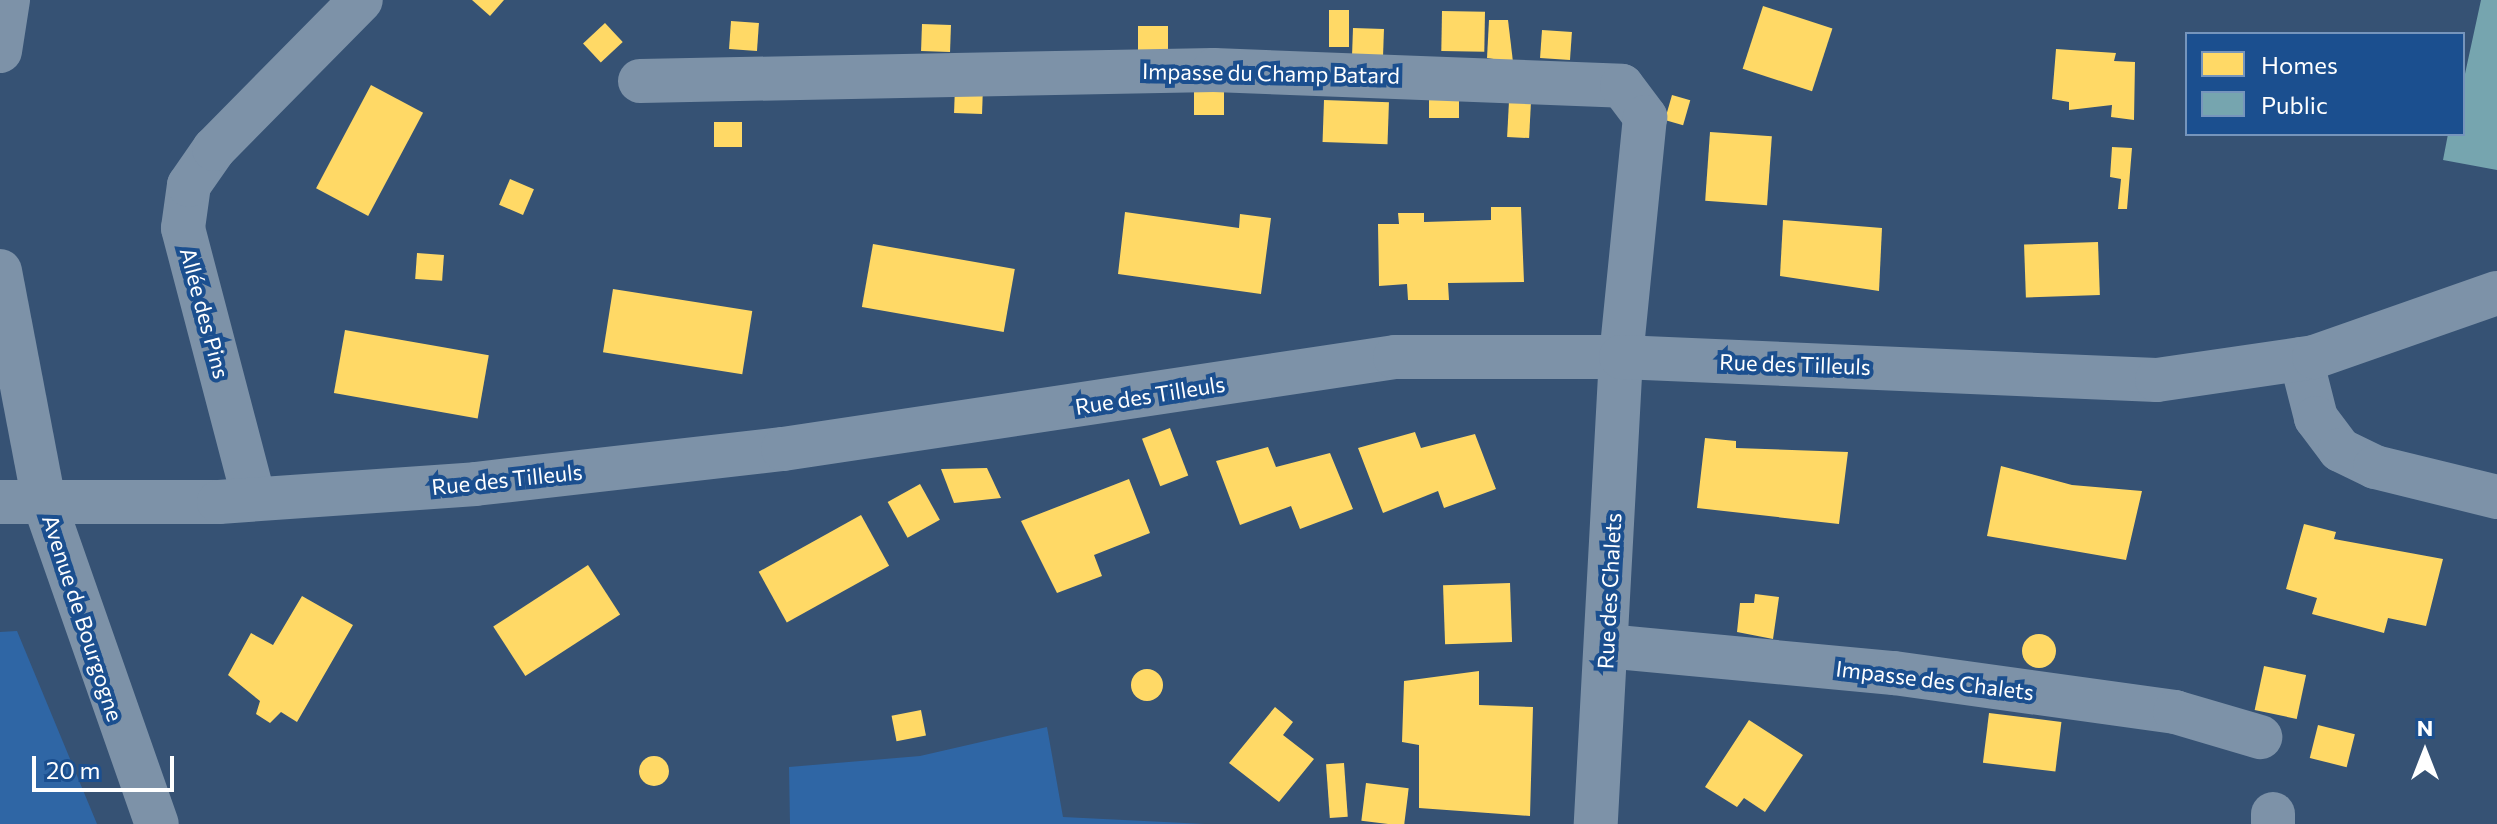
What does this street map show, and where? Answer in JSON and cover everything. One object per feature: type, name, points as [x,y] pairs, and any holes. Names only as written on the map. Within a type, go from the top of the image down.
[{"type":"street","points":[[0,51],[8,0]]},
{"type":"street","name":"Allée des Pins","points":[[254,499],[183,228],[189,185],[214,149],[361,0]]},
{"type":"street","name":"Impasse du Champ Batard","points":[[640,81],[1214,70],[1622,86],[1645,117],[1621,357]]},
{"type":"street","name":"Avenue de Bourgogne","points":[[0,271],[44,502],[157,824]]},
{"type":"street","name":"Rue des Tilleuls","points":[[0,502],[254,499],[475,484],[783,449],[1395,357],[1621,357],[2157,380],[2301,359],[2497,293]]},
{"type":"street","name":"Rue des Chalets","points":[[1596,824],[1621,357]]},
{"type":"street","points":[[2301,359],[2316,418],[2353,459],[2497,497]]},
{"type":"street","name":"Impasse des Chalets","points":[[1606,646],[1894,673],[2175,712],[2260,737]]},
{"type":"shaded area","points":[[17,631],[97,824],[0,824],[0,632]]},
{"type":"shaded area","points":[[1047,727],[1063,817],[1205,824],[790,824],[789,767],[920,756]]},
{"type":"building: Homes","points":[[472,0],[504,0],[490,16]]},
{"type":"building: Homes","points":[[1763,6],[1832,29],[1812,91],[1743,69]]},
{"type":"building: Homes","points":[[1329,10],[1349,10],[1349,47],[1329,47]]},
{"type":"building: Homes","points":[[1442,11],[1485,12],[1484,52],[1441,51]]},
{"type":"building: Homes","points":[[1489,20],[1508,20],[1513,62],[1487,58]]},
{"type":"building: Homes","points":[[731,21],[759,23],[757,51],[729,49]]},
{"type":"building: Homes","points":[[605,23],[623,42],[601,62],[583,43]]},
{"type":"building: Homes","points":[[922,24],[951,25],[950,52],[921,51]]},
{"type":"building: Homes","points":[[1138,26],[1168,26],[1168,53],[1138,53]]},
{"type":"building: Homes","points":[[1353,28],[1384,29],[1383,56],[1352,55]]},
{"type":"building: Homes","points":[[1542,30],[1572,32],[1570,60],[1540,58]]},
{"type":"building: Homes","points":[[2056,49],[2116,53],[2114,61],[2135,62],[2134,120],[2111,117],[2112,105],[2069,110],[2069,102],[2052,99]]},
{"type":"building: Homes","points":[[371,85],[423,113],[368,216],[316,188]]},
{"type":"building: Homes","points":[[955,86],[983,87],[982,114],[954,113]]},
{"type":"building: Homes","points":[[1194,89],[1224,89],[1224,115],[1194,115]]},
{"type":"building: Homes","points":[[1429,93],[1459,93],[1459,118],[1429,118]]},
{"type":"building: Homes","points":[[1672,95],[1690,100],[1683,125],[1665,120]]},
{"type":"building: Homes","points":[[1324,100],[1389,102],[1387,144],[1323,142]]},
{"type":"building: Homes","points":[[1509,101],[1531,102],[1529,138],[1507,137]]},
{"type":"building: Homes","points":[[714,122],[742,122],[742,147],[714,147]]},
{"type":"building: Homes","points":[[1710,132],[1772,136],[1767,205],[1705,201]]},
{"type":"building: Homes","points":[[2112,147],[2132,148],[2127,209],[2118,209],[2121,179],[2110,177]]},
{"type":"building: Homes","points":[[510,179],[534,189],[523,215],[499,205]]},
{"type":"building: Homes","points":[[1491,207],[1521,207],[1524,282],[1448,283],[1449,300],[1408,300],[1407,284],[1379,286],[1378,224],[1399,224],[1398,213],[1424,213],[1424,222],[1491,220]]},
{"type":"building: Homes","points":[[1125,212],[1239,228],[1240,214],[1271,218],[1261,294],[1118,274]]},
{"type":"building: Homes","points":[[1783,220],[1882,228],[1879,291],[1780,276]]},
{"type":"building: Homes","points":[[2098,242],[2100,295],[2026,298],[2024,245]]},
{"type":"building: Homes","points":[[873,244],[1015,269],[1004,332],[862,307]]},
{"type":"building: Homes","points":[[417,253],[444,255],[442,281],[415,279]]},
{"type":"building: Homes","points":[[613,289],[752,311],[742,374],[603,352]]},
{"type":"building: Homes","points":[[345,330],[489,355],[478,418],[334,393]]},
{"type":"building: Homes","points":[[1170,428],[1188,476],[1160,486],[1142,439]]},
{"type":"building: Homes","points":[[1415,432],[1421,448],[1475,434],[1496,489],[1444,508],[1438,491],[1383,513],[1358,448]]},
{"type":"building: Homes","points":[[1705,438],[1736,441],[1736,448],[1848,452],[1839,524],[1697,508]]},
{"type":"building: Homes","points":[[1268,447],[1276,467],[1330,453],[1353,509],[1300,529],[1291,506],[1240,525],[1216,461]]},
{"type":"building: Homes","points":[[2001,466],[2072,485],[2142,491],[2126,560],[1987,536]]},
{"type":"building: Homes","points":[[987,468],[1001,498],[954,503],[941,469]]},
{"type":"building: Homes","points":[[1129,479],[1150,533],[1094,555],[1102,576],[1057,593],[1021,521]]},
{"type":"building: Homes","points":[[920,484],[940,520],[908,538],[888,502]]},
{"type":"building: Homes","points":[[861,515],[889,566],[787,622],[759,572]]},
{"type":"building: Homes","points":[[2304,524],[2336,532],[2334,539],[2443,559],[2426,626],[2388,618],[2384,633],[2312,614],[2317,598],[2286,589]]},
{"type":"building: Homes","points":[[588,565],[620,614],[525,676],[493,627]]},
{"type":"building: Homes","points":[[1510,583],[1512,642],[1445,644],[1443,585]]},
{"type":"building: Homes","points":[[1755,594],[1779,597],[1773,639],[1737,632],[1740,603],[1754,603]]},
{"type":"building: Homes","points":[[302,596],[353,625],[297,722],[281,712],[270,723],[256,714],[260,701],[228,675],[251,633],[273,645]]},
{"type":"building: Homes","points":[[2039,634],[2051,639],[2056,651],[2051,663],[2039,668],[2027,663],[2022,651],[2027,639]]},
{"type":"building: Homes","points":[[2264,666],[2306,675],[2297,719],[2255,710]]},
{"type":"building: Homes","points":[[1147,669],[1158,674],[1163,685],[1158,696],[1147,701],[1136,696],[1131,685],[1136,674]]},
{"type":"building: Homes","points":[[1479,671],[1479,705],[1533,707],[1530,816],[1419,808],[1419,745],[1402,742],[1404,681]]},
{"type":"building: Homes","points":[[1275,707],[1293,722],[1283,735],[1314,759],[1279,802],[1229,763]]},
{"type":"building: Homes","points":[[921,710],[926,736],[897,741],[892,716]]},
{"type":"building: Homes","points":[[1989,713],[2061,722],[2055,772],[1983,763]]},
{"type":"building: Homes","points":[[1749,720],[1803,755],[1765,812],[1744,798],[1737,807],[1705,787]]},
{"type":"building: Homes","points":[[2318,725],[2355,734],[2347,767],[2310,758]]},
{"type":"building: Homes","points":[[654,756],[665,760],[669,771],[665,782],[654,786],[643,782],[639,771],[643,760]]},
{"type":"building: Homes","points":[[1344,763],[1348,817],[1330,818],[1326,764]]},
{"type":"building: Homes","points":[[1366,783],[1409,788],[1404,824],[1361,821]]},
{"type":"building: Public","points":[[2481,0],[2497,0],[2497,170],[2443,160],[2448,136],[2465,136],[2465,74]]}]
